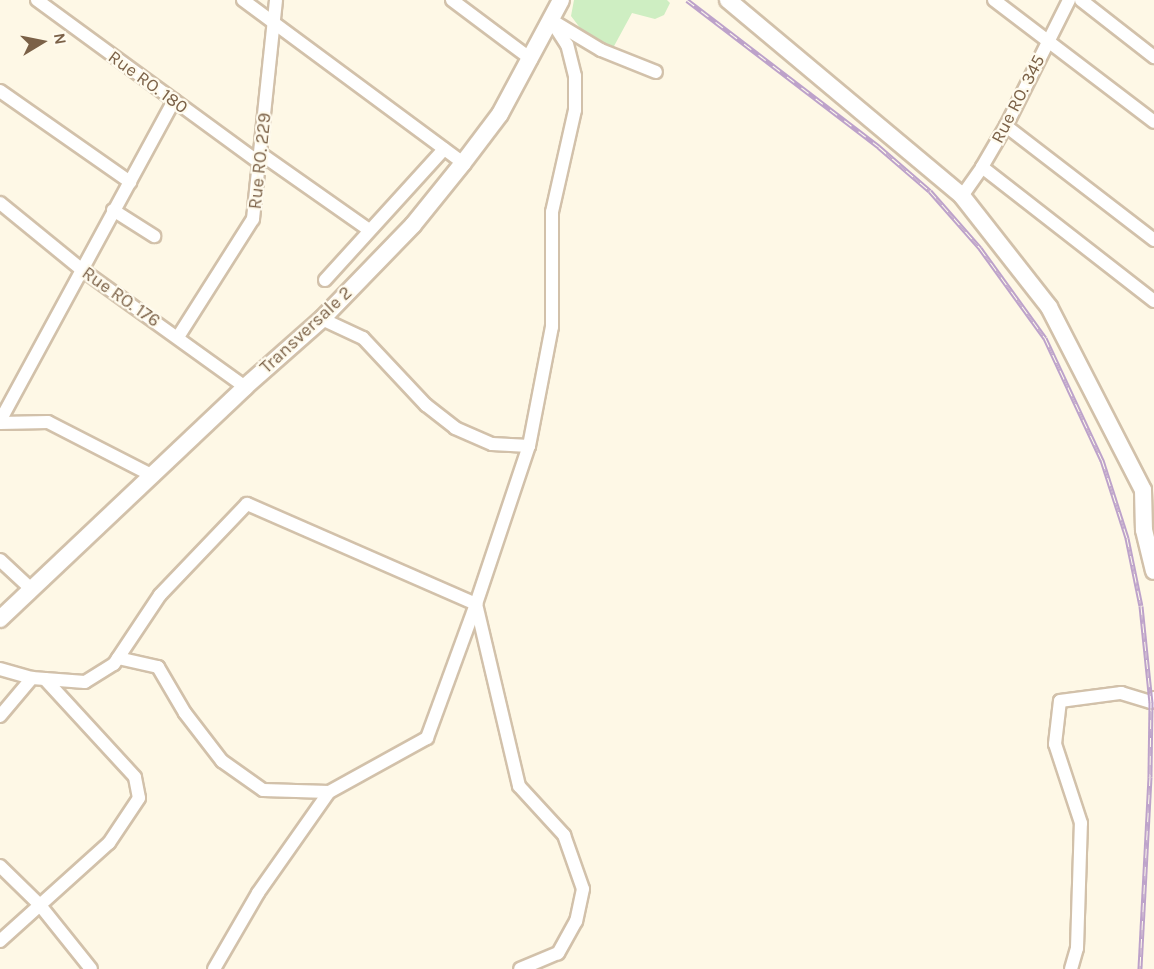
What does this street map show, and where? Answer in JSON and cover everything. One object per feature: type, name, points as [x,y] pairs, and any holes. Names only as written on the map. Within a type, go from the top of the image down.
[{"type":"main road","name":"Transversale 2","points":[[0,619],[30,588],[153,476],[245,387],[322,319],[413,225],[464,163],[500,114],[561,0]]},
{"type":"main road","points":[[728,0],[962,195],[1049,307],[1149,488],[1144,531],[1154,571]]},
{"type":"street","name":"Rue RO. 180","points":[[37,0],[174,100],[369,230]]},
{"type":"street","points":[[243,0],[464,163]]},
{"type":"street","name":"Rue RO. 229","points":[[178,337],[254,219],[276,0]]},
{"type":"street","points":[[452,0],[531,59]]},
{"type":"street","points":[[994,0],[1154,122]]},
{"type":"street","name":"Rue RO. 345","points":[[962,195],[982,167],[1006,126],[1069,0]]},
{"type":"street","points":[[1081,0],[1154,57]]},
{"type":"street","points":[[551,20],[601,50],[656,72]]},
{"type":"street","points":[[214,969],[258,893],[329,792],[428,738],[476,604],[529,446],[552,327],[552,212],[575,110],[575,76],[567,45],[551,20]]},
{"type":"street","points":[[0,91],[130,182]]},
{"type":"street","points":[[153,476],[48,422],[0,422],[174,100]]},
{"type":"street","points":[[1006,126],[1154,240]]},
{"type":"street","points":[[325,280],[444,149]]},
{"type":"street","points":[[982,167],[1154,301]]},
{"type":"street","name":"Rue RO. 176","points":[[0,203],[81,269],[245,387]]},
{"type":"street","points":[[113,210],[154,236]]},
{"type":"street","points":[[322,319],[363,338],[426,405],[455,428],[492,444],[529,446]]},
{"type":"street","points":[[0,669],[32,678],[86,682],[114,664],[160,595],[247,504],[476,604]]},
{"type":"street","points":[[0,560],[30,588]]},
{"type":"street","points":[[476,604],[519,786],[564,835],[583,889],[576,921],[558,953],[520,969]]},
{"type":"street","points":[[118,658],[158,667],[185,713],[222,761],[262,790],[329,792]]},
{"type":"street","points":[[0,716],[32,678]]},
{"type":"street","points":[[0,941],[109,843],[139,798],[135,777],[45,679]]},
{"type":"street","points":[[1071,969],[1077,948],[1081,823],[1055,744],[1060,701],[1121,693],[1150,702],[1154,698]]},
{"type":"street","points":[[0,867],[39,904],[91,969]]},
{"type":"green space","points":[[574,0],[667,0],[670,3],[664,15],[655,19],[632,13],[613,48],[603,48],[584,33],[571,16]]},
{"type":"railway","points":[[687,0],[879,147],[930,191],[980,248],[1045,338],[1102,460],[1127,538],[1141,606],[1151,702],[1150,777],[1140,969]]}]
